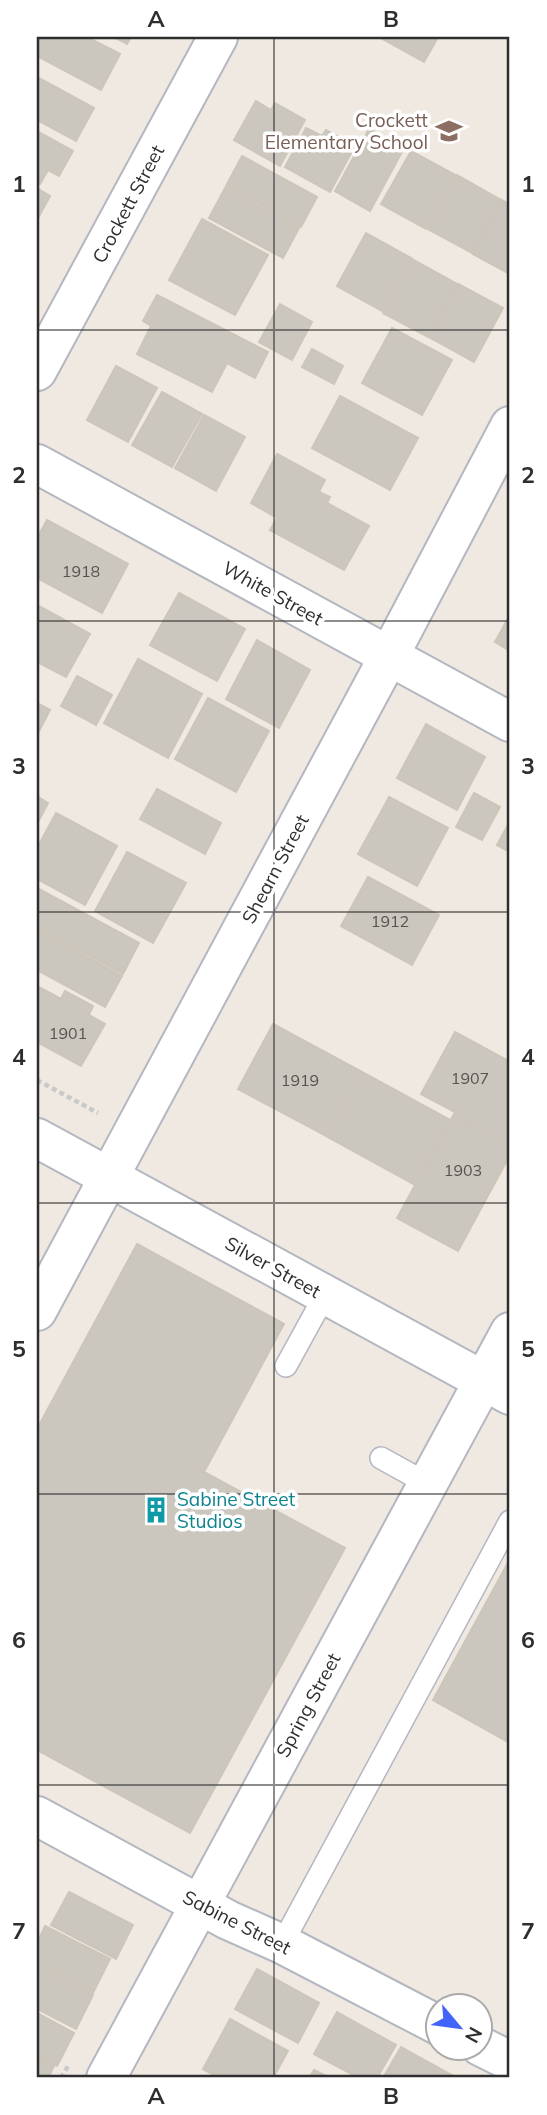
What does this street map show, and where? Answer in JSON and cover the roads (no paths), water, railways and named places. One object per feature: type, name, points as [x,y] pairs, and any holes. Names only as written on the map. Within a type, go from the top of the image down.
[{"type":"street","name":"Crockett Street","points":[[37,370],[218,37]]},
{"type":"street","name":"Shearn Street","points":[[37,1311],[510,426]]},
{"type":"street","name":"White Street","points":[[37,464],[510,722]]},
{"type":"street","name":"Silver Street","points":[[37,1138],[497,1388]]},
{"type":"street","name":"Spring Street","points":[[106,2078],[428,1484],[497,1388],[510,1332]]},
{"type":"street","name":"Sabine Street","points":[[37,1816],[200,1904],[424,2017]]},
{"type":"street","points":[[494,2052],[510,2060]]},
{"type":"lane","points":[[286,1366],[325,1295]]},
{"type":"lane","points":[[381,1458],[428,1484]]},
{"type":"lane","points":[[282,1944],[510,1521]]},
{"type":"place","name":"Crockett Elementary School","points":[[449,131]]},
{"type":"place","name":"Sabine Street Studios","points":[[156,1510]]}]
